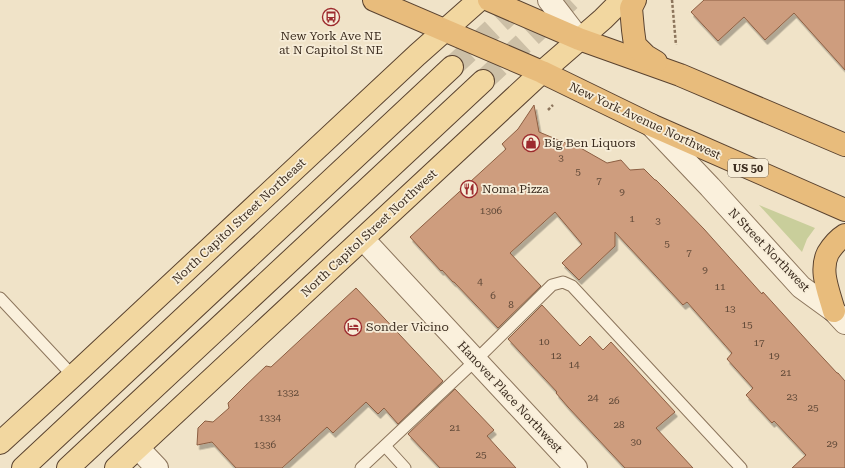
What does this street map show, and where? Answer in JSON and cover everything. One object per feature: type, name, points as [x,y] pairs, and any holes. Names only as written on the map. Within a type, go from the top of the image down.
[{"type":"highway","name":"US 50","points":[[374,0],[446,30]]},
{"type":"highway","points":[[489,0],[579,39],[680,75],[845,145]]},
{"type":"highway","points":[[635,0],[631,8],[635,45],[646,56],[680,75]]},
{"type":"highway","name":"New York Avenue Northwest","points":[[446,30],[542,72],[651,125],[845,210]]},
{"type":"highway","points":[[839,317],[824,277],[824,263],[832,247],[845,235]]},
{"type":"main road","name":"North Capitol Street Northeast","points":[[0,444],[417,55],[479,0]]},
{"type":"main road","name":"North Capitol Street Northwest","points":[[116,468],[542,72],[622,0]]},
{"type":"main road","points":[[23,468],[452,67]]},
{"type":"main road","points":[[68,468],[483,81]]},
{"type":"street","points":[[549,0],[579,39]]},
{"type":"street","name":"N Street Northwest","points":[[651,125],[801,287],[839,317]]},
{"type":"street","name":"Hanover Place Northwest","points":[[363,239],[576,468]]},
{"type":"street","points":[[138,448],[157,468]]},
{"type":"lane","points":[[361,468],[476,360],[552,285],[563,282],[572,286],[741,468]]},
{"type":"lane","points":[[0,298],[73,376]]},
{"type":"lane","points":[[384,446],[405,468]]},
{"type":"path","points":[[672,0],[676,48]]},
{"type":"path","points":[[548,110],[553,105]]},
{"type":"green space","points":[[759,205],[815,228],[807,239],[802,252]]},
{"type":"building","points":[[704,0],[845,0],[845,70],[794,13],[765,40],[744,17],[718,41],[691,12]]},
{"type":"building","points":[[534,105],[539,132],[568,144],[570,142],[607,163],[621,160],[630,170],[644,169],[704,229],[762,294],[763,292],[845,381],[845,468],[792,468],[806,455],[774,421],[772,423],[746,395],[753,388],[727,359],[732,353],[687,302],[683,305],[615,232],[615,246],[579,280],[562,263],[582,244],[555,212],[510,253],[541,286],[498,328],[442,270],[441,271],[410,237],[506,149],[502,144],[518,129]]},
{"type":"building","points":[[356,288],[443,381],[398,424],[384,408],[378,414],[366,402],[333,433],[327,427],[282,468],[236,468],[212,442],[197,445],[198,428],[205,421],[213,422],[229,408],[228,403],[266,366],[271,367]]},
{"type":"building","points":[[542,305],[580,346],[590,336],[603,350],[611,342],[675,412],[656,428],[693,468],[625,468],[568,407],[556,393],[557,392],[508,339]]},
{"type":"building","points":[[455,389],[494,430],[487,436],[516,468],[440,468],[408,434]]},
{"type":"tunnel","points":[[452,67],[524,0]]},
{"type":"tunnel","points":[[483,81],[570,0]]},
{"type":"place","name":"New York Ave NE at N Capitol St NE","points":[[331,17]]},
{"type":"place","name":"Big Ben Liquors","points":[[531,143]]},
{"type":"place","name":"Noma Pizza","points":[[469,189]]},
{"type":"place","name":"Sonder Vicino","points":[[353,327]]}]
